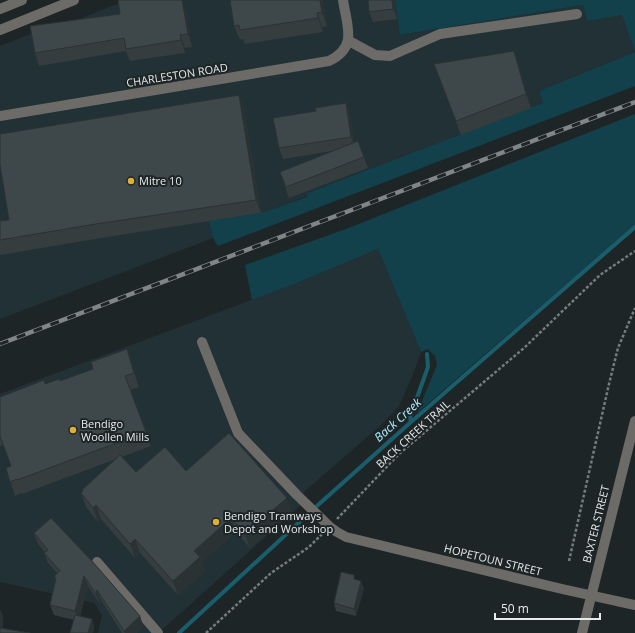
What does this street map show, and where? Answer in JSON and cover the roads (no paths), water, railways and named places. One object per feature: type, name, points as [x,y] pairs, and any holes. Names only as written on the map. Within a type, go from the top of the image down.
[{"type":"street","points":[[3,5],[22,0]]},
{"type":"street","points":[[0,30],[74,0]]},
{"type":"street","points":[[344,0],[349,41],[375,55],[390,56],[440,34],[577,14]]},
{"type":"street","name":"CHARLESTON ROAD","points":[[0,116],[321,63],[335,58],[345,49],[349,41]]},
{"type":"street","name":"HOPETOUN STREET","points":[[202,342],[238,433],[297,495],[339,534],[346,537],[635,605]]},
{"type":"street","name":"BAXTER STREET","points":[[582,633],[590,595],[635,421]]},
{"type":"street","points":[[97,562],[158,633]]},
{"type":"waterway","name":"Back Creek","points":[[179,633],[411,422],[635,227]]},
{"type":"waterway","points":[[411,422],[410,417],[428,367],[427,354]]},
{"type":"railway","points":[[0,344],[635,102]]},
{"type":"place","name":"Mitre 10","points":[[131,181]]},
{"type":"place","name":"Bendigo Woollen Mills","points":[[73,430]]},
{"type":"place","name":"Bendigo Tramways Depot and Workshop","points":[[216,522]]}]
